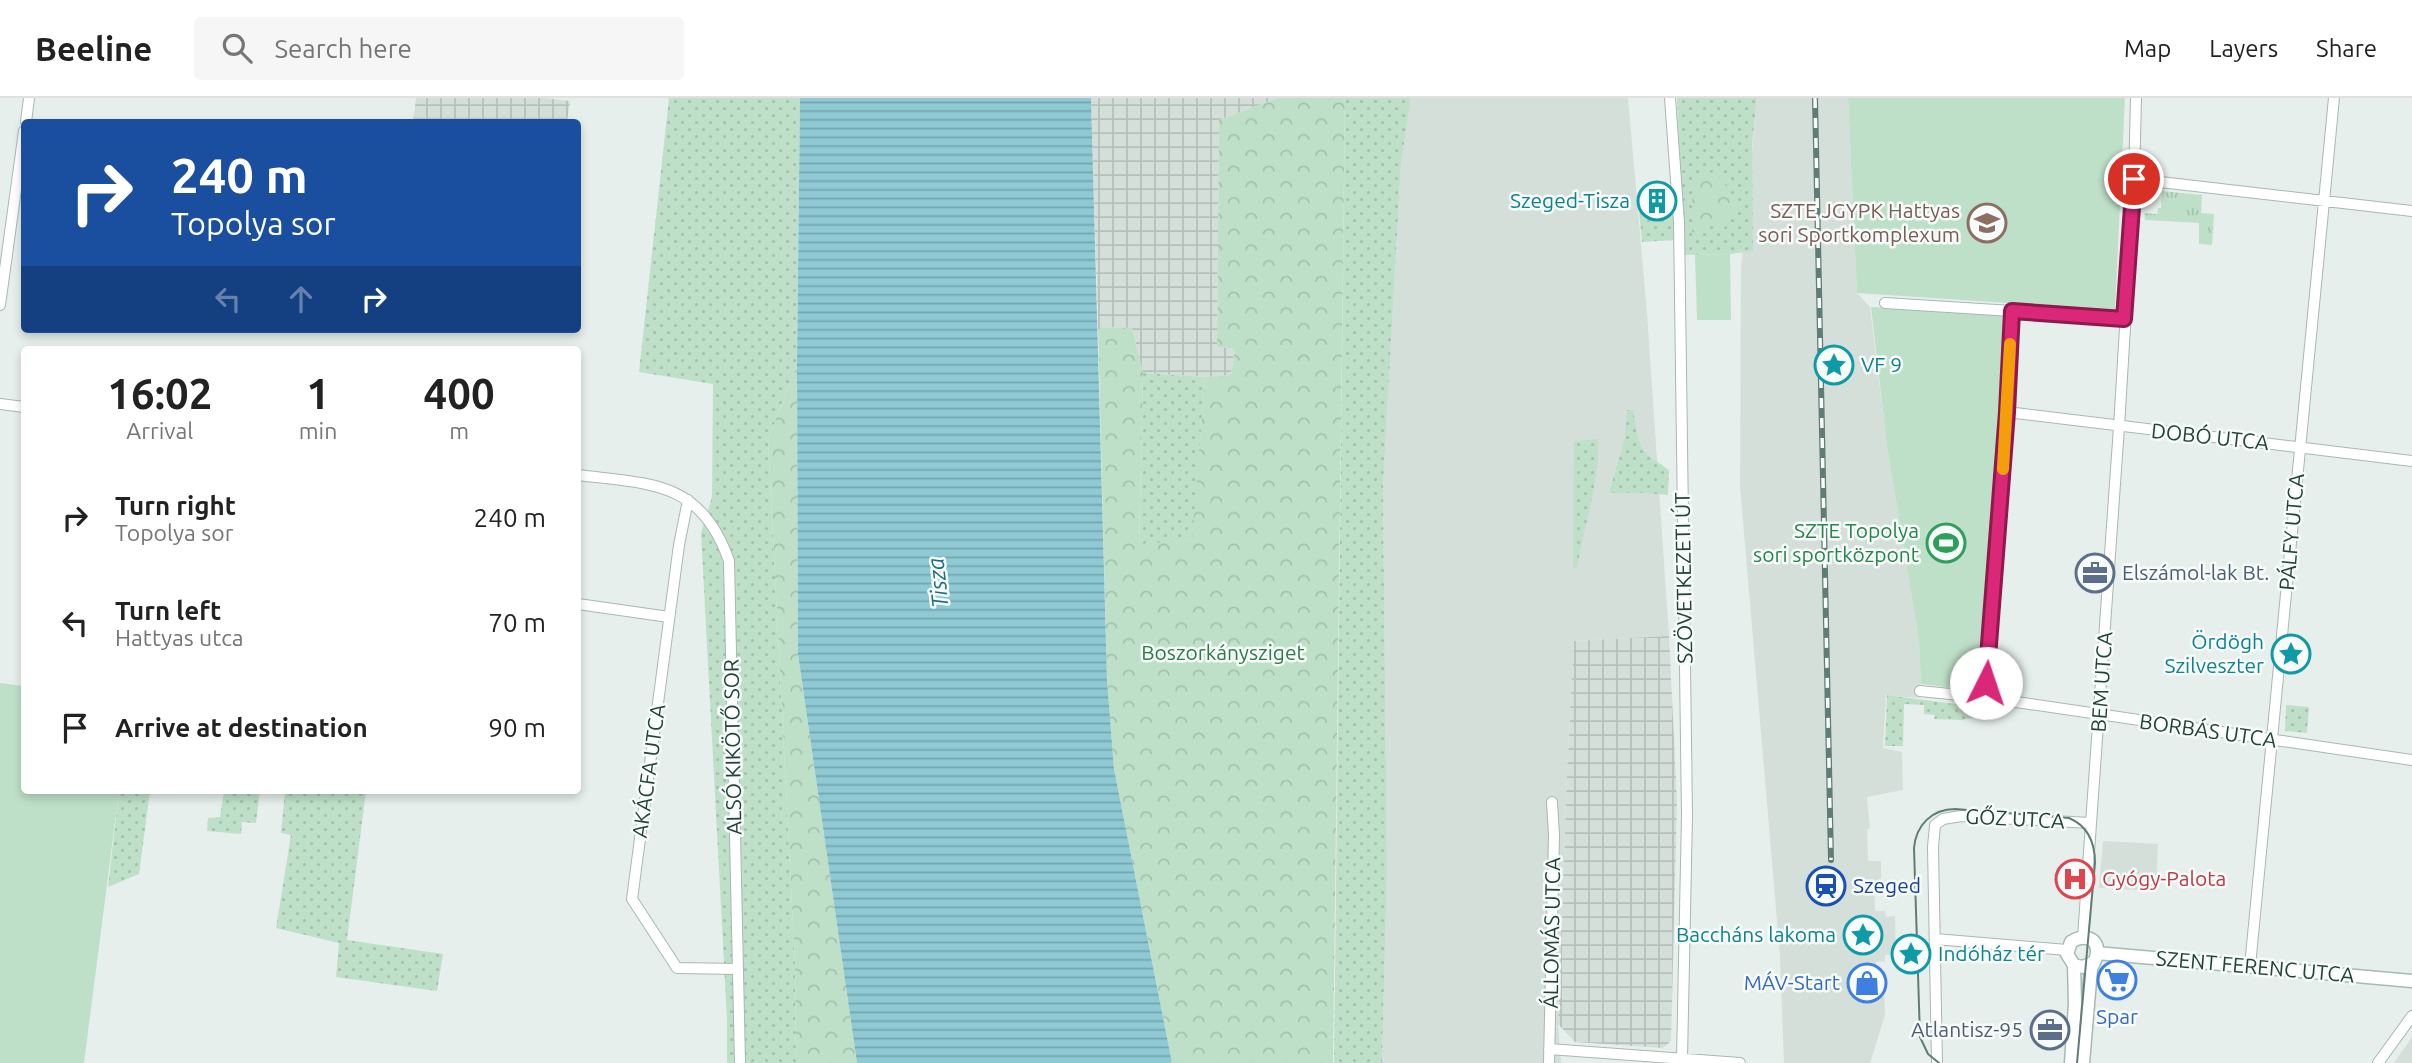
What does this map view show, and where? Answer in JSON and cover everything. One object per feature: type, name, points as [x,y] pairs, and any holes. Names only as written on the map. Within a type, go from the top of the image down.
[{"type":"street","points":[[26,119],[29,98]]},
{"type":"street","name":"SZÖVETKEZETI ÚT","points":[[1670,98],[1679,222],[1687,815],[1682,1059]]},
{"type":"street","name":"BEM UTCA","points":[[2083,937],[2119,426],[2134,179],[2136,98]]},
{"type":"street","name":"PÁLFY UTCA","points":[[2250,966],[2334,98]]},
{"type":"street","points":[[0,305],[21,153]]},
{"type":"street","points":[[2134,179],[2412,211]]},
{"type":"street","points":[[1885,303],[2124,319]]},
{"type":"street","points":[[1986,683],[2012,311]]},
{"type":"street","points":[[0,404],[21,407]]},
{"type":"street","name":"DOBÓ UTCA","points":[[2007,412],[2412,461]]},
{"type":"street","name":"ALSÓ KIKÖTŐ SOR","points":[[581,475],[660,485],[688,500],[712,525],[729,561],[740,1063]]},
{"type":"street","name":"AKÁCFA UTCA","points":[[688,500],[669,617],[632,899],[677,968],[738,969]]},
{"type":"street","points":[[581,604],[669,617]]},
{"type":"street","name":"BORBÁS UTCA","points":[[1920,691],[1989,698],[2412,760]]},
{"type":"street","name":"ÁLLOMÁS UTCA","points":[[1549,1063],[1552,802]]},
{"type":"street","name":"GŐZ UTCA","points":[[1935,939],[1933,847],[1934,830],[1940,821],[1961,816],[2090,823]]},
{"type":"street","points":[[2083,1063],[2090,982],[2096,957],[2093,941],[2083,937],[2071,942],[2067,950],[2068,958],[2074,965],[2083,967],[2096,957]]},
{"type":"street","points":[[1937,1063],[1935,939],[2067,950]]},
{"type":"street","name":"SZENT FERENC UTCA","points":[[2096,957],[2250,966],[2412,981]]},
{"type":"street","points":[[2071,1063],[2075,1004],[2074,965]]},
{"type":"street","points":[[2378,1063],[2412,1016]]},
{"type":"street","points":[[1549,1049],[1740,1063]]},
{"type":"shaded area","points":[[416,98],[545,98],[570,101],[567,119],[413,119]]},
{"type":"shaded area","points":[[1091,98],[1278,98],[1219,120],[1217,347],[1235,349],[1231,375],[1205,377],[1143,373],[1132,328],[1098,327]]},
{"type":"shaded area","points":[[1411,98],[1628,98],[1647,313],[1669,636],[1574,641],[1558,1024],[1561,1063],[1382,1063],[1387,869],[1383,486],[1401,163]]},
{"type":"shaded area","points":[[1757,98],[1848,98],[1857,293],[1870,307],[1887,446],[1919,641],[1919,698],[1886,695],[1883,748],[1902,752],[1903,790],[1867,797],[1870,829],[1867,829],[1868,861],[1881,861],[1881,883],[1874,884],[1875,911],[1885,911],[1886,917],[1895,916],[1896,954],[1885,955],[1885,961],[1876,962],[1877,990],[1884,990],[1885,1015],[1870,1063],[1784,1063],[1780,956],[1740,486],[1741,268]]},
{"type":"shaded area","points":[[1669,636],[1677,802],[1671,1041],[1663,1048],[1575,1042],[1558,1024],[1574,641]]},
{"type":"shaded area","points":[[2103,841],[2158,844],[2156,891],[2099,888]]},
{"type":"shaded area","points":[[2412,1037],[2412,1063],[2394,1063],[2398,1057]]},
{"type":"green space","points":[[669,98],[800,98],[797,365],[768,439],[795,963],[796,1063],[727,1063],[727,1019],[701,533],[712,497],[713,384],[639,372]]},
{"type":"green space","name":"Boszorkánysziget","points":[[1278,98],[1345,98],[1333,1063],[1172,1063],[1114,769],[1107,680],[1098,327],[1132,328],[1143,373],[1139,544],[1192,540],[1205,377],[1231,375],[1235,349],[1217,347],[1219,120]]},
{"type":"green space","points":[[1345,98],[1411,98],[1401,163],[1383,486],[1387,869],[1382,1063],[1334,1063]]},
{"type":"green space","points":[[1677,98],[1757,98],[1752,145],[1753,251],[1684,255]]},
{"type":"green space","name":"SZTE JGYPK Hattyas sori Sportkomplexum","points":[[1848,98],[2125,98],[2115,310],[1857,293]]},
{"type":"green space","points":[[1714,172],[1734,198],[1734,212],[1724,228],[1714,223],[1702,228],[1700,234],[1692,232],[1693,176]]},
{"type":"green space","points":[[2162,191],[2202,195],[2201,213],[2214,214],[2212,245],[2199,244],[2199,223],[2145,220],[2144,213],[2157,214],[2158,208],[2161,208]]},
{"type":"green space","points":[[1674,209],[1675,240],[1642,242],[1639,211]]},
{"type":"green space","points":[[1730,254],[1731,320],[1697,320],[1695,255]]},
{"type":"green space","name":"SZTE Topolya sori sportközpont","points":[[1871,307],[2002,314],[2003,362],[1978,691],[1921,684],[1919,641],[1887,446]]},
{"type":"green space","points":[[797,365],[798,654],[857,1063],[796,1063],[795,963],[768,439]]},
{"type":"green space","points":[[1143,373],[1205,377],[1193,540],[1139,545]]},
{"type":"green space","points":[[1627,410],[1633,410],[1643,450],[1669,471],[1668,495],[1609,493],[1625,438]]},
{"type":"green space","points":[[1598,439],[1594,487],[1577,568],[1573,568],[1574,441]]},
{"type":"green space","points":[[0,683],[21,686],[21,794],[119,794],[84,1063],[0,1063]]},
{"type":"green space","points":[[1887,695],[1985,708],[1984,715],[1962,720],[1934,719],[1935,715],[1924,714],[1924,705],[1904,704],[1903,746],[1885,746]]},
{"type":"green space","points":[[2286,705],[2309,707],[2307,733],[2285,731]]},
{"type":"green space","points":[[119,794],[150,794],[139,874],[108,887]]},
{"type":"green space","points":[[224,794],[260,794],[256,823],[242,822],[241,834],[207,831],[208,818],[220,817]]},
{"type":"green space","points":[[285,794],[366,794],[347,940],[443,954],[437,991],[336,977],[339,943],[276,928],[291,835],[281,833]]},
{"type":"water","name":"Tisza","points":[[800,98],[1091,98],[1107,680],[1114,769],[1172,1063],[857,1063],[798,654]]},
{"type":"tram line","points":[[1939,1063],[1928,1054],[1920,1037],[1914,848],[1918,832],[1932,815],[1955,809],[2069,818],[2076,821],[2089,836],[2095,863],[2077,1063]]},
{"type":"railway","points":[[1815,98],[1831,860]]},
{"type":"slow traffic","points":[[2003,469],[2010,344]]},
{"type":"place","name":"Szeged-Tisza","points":[[1657,201]]},
{"type":"place","name":"SZTE JGYPK Hattyas sori Sportkomplexum","points":[[1987,223]]},
{"type":"place","name":"VF 9","points":[[1834,365]]},
{"type":"place","name":"SZTE Topolya sori sportközpont","points":[[1946,543]]},
{"type":"place","name":"Elszámol-lak Bt.","points":[[2095,573]]},
{"type":"place","name":"Ördögh Szilveszter","points":[[2291,654]]},
{"type":"place","name":"Gyógy-Palota","points":[[2075,879]]},
{"type":"place","name":"Szeged","points":[[1826,886]]},
{"type":"place","name":"Baccháns lakoma","points":[[1863,935]]},
{"type":"place","name":"Indóház tér","points":[[1911,954]]},
{"type":"place","name":"Spar","points":[[2117,980]]},
{"type":"place","name":"MÁV-Start","points":[[1867,983]]},
{"type":"place","name":"Atlantisz-95","points":[[2050,1030]]},
{"type":"route","points":[[1986,683],[2012,311],[2124,319],[2134,179]]}]
